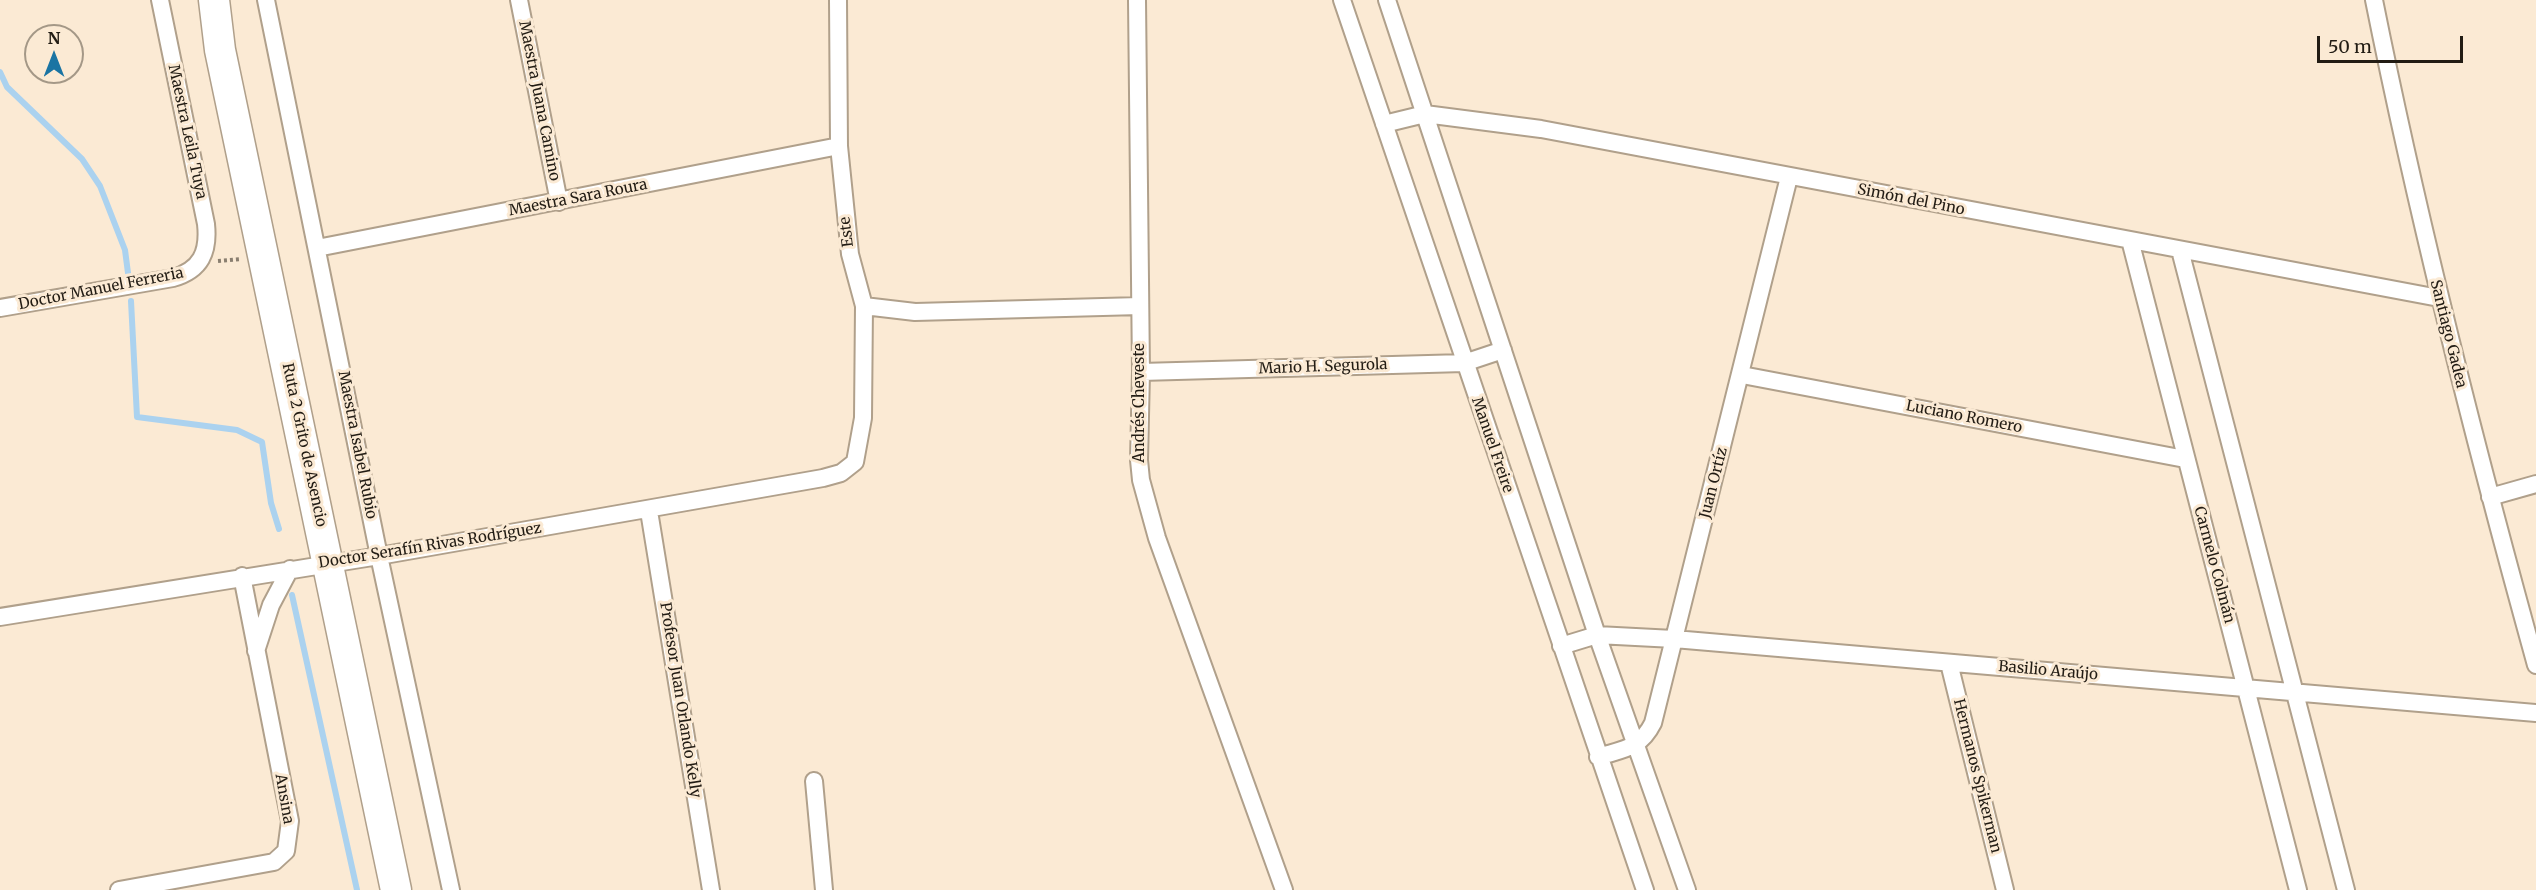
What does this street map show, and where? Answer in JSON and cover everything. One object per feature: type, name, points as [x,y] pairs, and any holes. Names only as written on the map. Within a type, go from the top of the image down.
[{"type":"highway","name":"Ruta 2 Grito de Asencio","points":[[214,0],[220,50],[396,890]]},
{"type":"street","name":"Maestra Leila Tuya","points":[[160,0],[206,224],[207,247],[200,263]]},
{"type":"street","name":"Maestra Isabel Rubio","points":[[266,0],[379,556],[451,890]]},
{"type":"street","name":"Maestra Juana Camino","points":[[519,0],[559,202]]},
{"type":"street","name":"Este","points":[[838,0],[839,146],[850,254],[864,306],[863,417],[855,462]]},
{"type":"street","name":"Andrés Cheveste","points":[[1137,0],[1141,372],[1139,460],[1148,507],[1284,890]]},
{"type":"street","name":"Manuel Freire","points":[[1342,0],[1645,890]]},
{"type":"street","points":[[1387,0],[1597,635],[1687,890]]},
{"type":"street","name":"Santiago Gadea","points":[[2374,0],[2403,146],[2439,298],[2536,665]]},
{"type":"street","name":"Simón del Pino","points":[[1384,124],[1425,114],[1541,129],[2439,298]]},
{"type":"street","name":"Maestra Sara Roura","points":[[317,248],[839,146]]},
{"type":"street","name":"Juan Ortíz","points":[[1636,745],[1644,740],[1653,723],[1742,375],[1789,177]]},
{"type":"street","name":"Carmelo Colmán","points":[[2130,240],[2185,459],[2248,688],[2298,890]]},
{"type":"street","points":[[2180,250],[2346,890]]},
{"type":"street","name":"Doctor Manuel Ferreria","points":[[0,308],[173,278],[186,274],[200,263]]},
{"type":"street","points":[[864,306],[915,312],[1140,306]]},
{"type":"street","name":"Mario H. Segurola","points":[[1141,372],[1464,363],[1503,350]]},
{"type":"street","name":"Luciano Romero","points":[[1742,375],[2185,459]]},
{"type":"street","name":"Doctor Serafín Rivas Rodríguez","points":[[0,617],[649,511],[823,478],[841,473],[855,462]]},
{"type":"street","points":[[2490,497],[2536,484]]},
{"type":"street","name":"Profesor Juan Orlando Kelly","points":[[649,511],[711,890]]},
{"type":"street","points":[[255,652],[272,605],[290,569]]},
{"type":"street","name":"Ansina","points":[[119,890],[151,887],[274,862],[286,851],[290,821],[255,652],[242,576]]},
{"type":"street","name":"Basilio Araújo","points":[[1561,646],[1597,635],[1674,639],[2536,713]]},
{"type":"street","name":"Hermanos Spikerman","points":[[1949,663],[2005,890]]},
{"type":"street","points":[[1598,757],[1636,745]]},
{"type":"street","points":[[814,781],[824,890]]},
{"type":"waterway","points":[[0,72],[7,87],[82,159],[100,186],[125,250],[128,273]]},
{"type":"waterway","points":[[131,301],[137,417],[237,430],[262,442],[271,503],[279,529]]},
{"type":"waterway","points":[[292,595],[357,890]]}]
